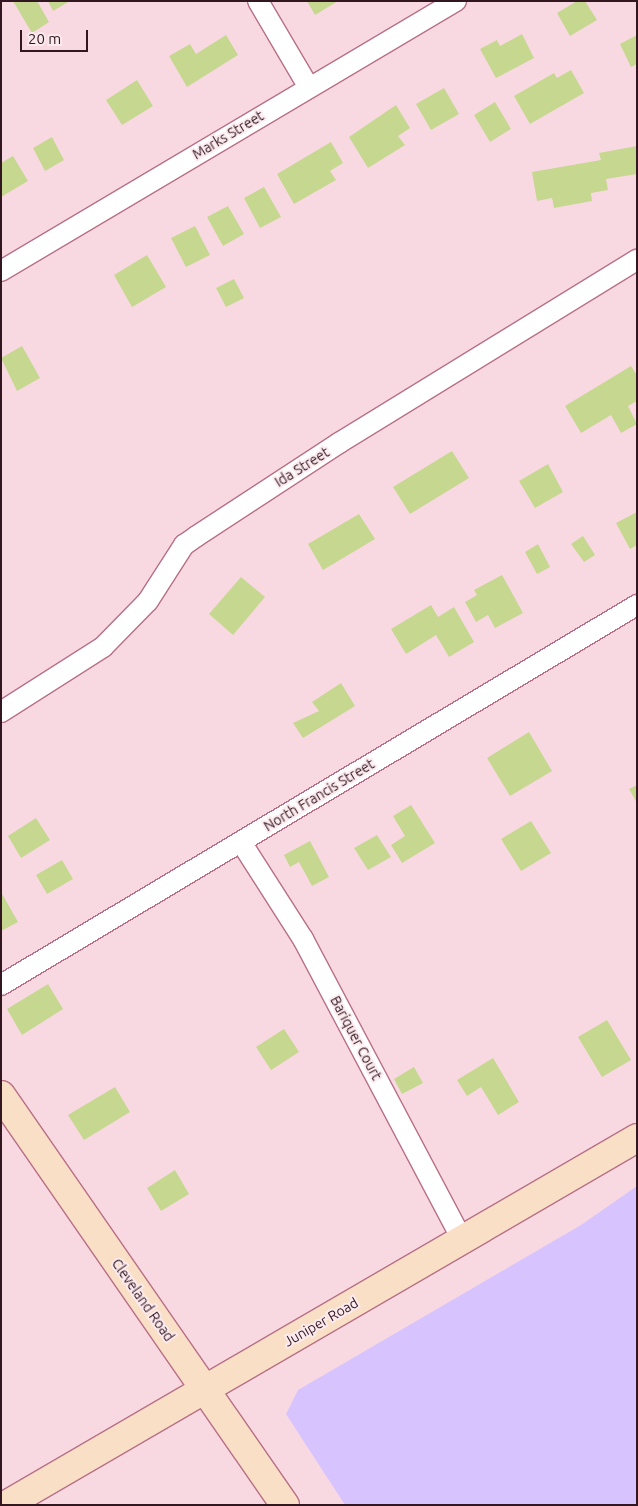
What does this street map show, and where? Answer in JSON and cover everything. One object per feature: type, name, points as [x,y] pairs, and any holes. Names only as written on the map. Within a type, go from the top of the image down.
[{"type":"street","points":[[258,1],[308,86]]},
{"type":"street","name":"Marks Street","points":[[1,271],[308,86],[456,1]]},
{"type":"street","name":"Ida Street","points":[[1,712],[103,648],[148,601],[184,545],[205,530],[637,260]]},
{"type":"street","name":"North Francis Street","points":[[1,985],[637,605]]},
{"type":"street","name":"Bariquer Court","points":[[241,842],[303,939],[462,1239]]},
{"type":"street","name":"Cleveland Road","points":[[1,1095],[285,1505]]},
{"type":"street","name":"Juniper Road","points":[[6,1505],[637,1138]]},
{"type":"shaded area","points":[[637,1186],[637,1505],[345,1505],[286,1414],[298,1390],[581,1225]]},
{"type":"building","points":[[13,1],[37,1],[49,22],[32,33]]},
{"type":"building","points":[[48,1],[70,1],[53,11]]},
{"type":"building","points":[[307,1],[338,1],[315,15]]},
{"type":"building","points":[[577,1],[585,1],[597,20],[570,36],[557,13]]},
{"type":"building","points":[[522,34],[534,58],[496,78],[480,49],[497,40],[500,46]]},
{"type":"building","points":[[226,35],[238,55],[187,87],[169,56],[190,44],[196,54]]},
{"type":"building","points":[[637,35],[637,64],[631,67],[620,44]]},
{"type":"building","points":[[571,70],[584,93],[530,124],[514,96],[554,73],[557,78]]},
{"type":"building","points":[[137,80],[153,106],[122,125],[106,100]]},
{"type":"building","points":[[444,88],[459,114],[431,130],[416,104]]},
{"type":"building","points":[[495,102],[511,129],[490,142],[474,115]]},
{"type":"building","points":[[396,105],[410,128],[398,136],[405,145],[368,168],[349,137]]},
{"type":"building","points":[[52,137],[64,160],[45,171],[33,148]]},
{"type":"building","points":[[331,142],[343,163],[330,171],[336,180],[294,204],[277,174]]},
{"type":"building","points":[[637,146],[637,174],[606,179],[608,190],[591,193],[592,201],[554,208],[552,198],[537,201],[532,172],[601,160],[599,153]]},
{"type":"building","points":[[13,156],[28,181],[1,197],[1,163]]},
{"type":"building","points":[[264,187],[281,217],[260,228],[244,198]]},
{"type":"building","points":[[228,206],[244,234],[223,246],[207,217]]},
{"type":"building","points":[[195,226],[210,255],[186,267],[171,238]]},
{"type":"building","points":[[147,255],[166,287],[132,307],[114,275]]},
{"type":"building","points":[[234,279],[244,298],[226,307],[216,288]]},
{"type":"building","points":[[22,346],[40,378],[17,391],[1,358]]},
{"type":"building","points":[[631,366],[637,375],[637,401],[628,406],[637,424],[621,433],[611,415],[581,433],[565,406]]},
{"type":"building","points":[[452,451],[469,478],[410,514],[393,487]]},
{"type":"building","points":[[548,464],[563,492],[535,508],[519,481]]},
{"type":"building","points":[[637,512],[637,545],[630,549],[616,523]]},
{"type":"building","points":[[359,514],[375,539],[323,570],[308,544]]},
{"type":"building","points":[[583,536],[595,555],[584,562],[571,544]]},
{"type":"building","points":[[538,544],[550,567],[537,574],[525,552]]},
{"type":"building","points":[[502,575],[523,613],[495,628],[488,615],[476,622],[465,602],[477,595],[474,590]]},
{"type":"building","points":[[241,577],[265,597],[233,635],[209,614]]},
{"type":"building","points":[[431,605],[438,617],[454,607],[474,642],[449,657],[436,635],[406,654],[391,629]]},
{"type":"building","points":[[341,683],[355,706],[303,738],[293,723],[319,711],[312,702]]},
{"type":"building","points":[[529,732],[552,771],[510,796],[487,758]]},
{"type":"building","points":[[637,785],[637,803],[629,789]]},
{"type":"building","points":[[411,805],[435,843],[402,863],[391,845],[405,836],[393,816]]},
{"type":"building","points":[[36,818],[50,840],[21,858],[8,836]]},
{"type":"building","points":[[531,821],[551,853],[521,871],[501,839]]},
{"type":"building","points":[[377,835],[391,857],[368,870],[354,848]]},
{"type":"building","points":[[310,841],[329,877],[312,886],[299,862],[290,867],[284,855]]},
{"type":"building","points":[[62,860],[73,879],[47,894],[36,875]]},
{"type":"building","points":[[1,892],[18,922],[1,931]]},
{"type":"building","points":[[48,984],[63,1009],[22,1035],[7,1009]]},
{"type":"building","points":[[607,1020],[631,1060],[602,1077],[578,1037]]},
{"type":"building","points":[[284,1029],[299,1052],[271,1070],[256,1047]]},
{"type":"building","points":[[493,1058],[519,1102],[498,1115],[481,1087],[467,1096],[457,1080]]},
{"type":"building","points":[[414,1067],[423,1083],[402,1094],[394,1079]]},
{"type":"building","points":[[115,1087],[130,1112],[84,1140],[68,1115]]},
{"type":"building","points":[[175,1170],[189,1194],[161,1211],[147,1188]]}]
